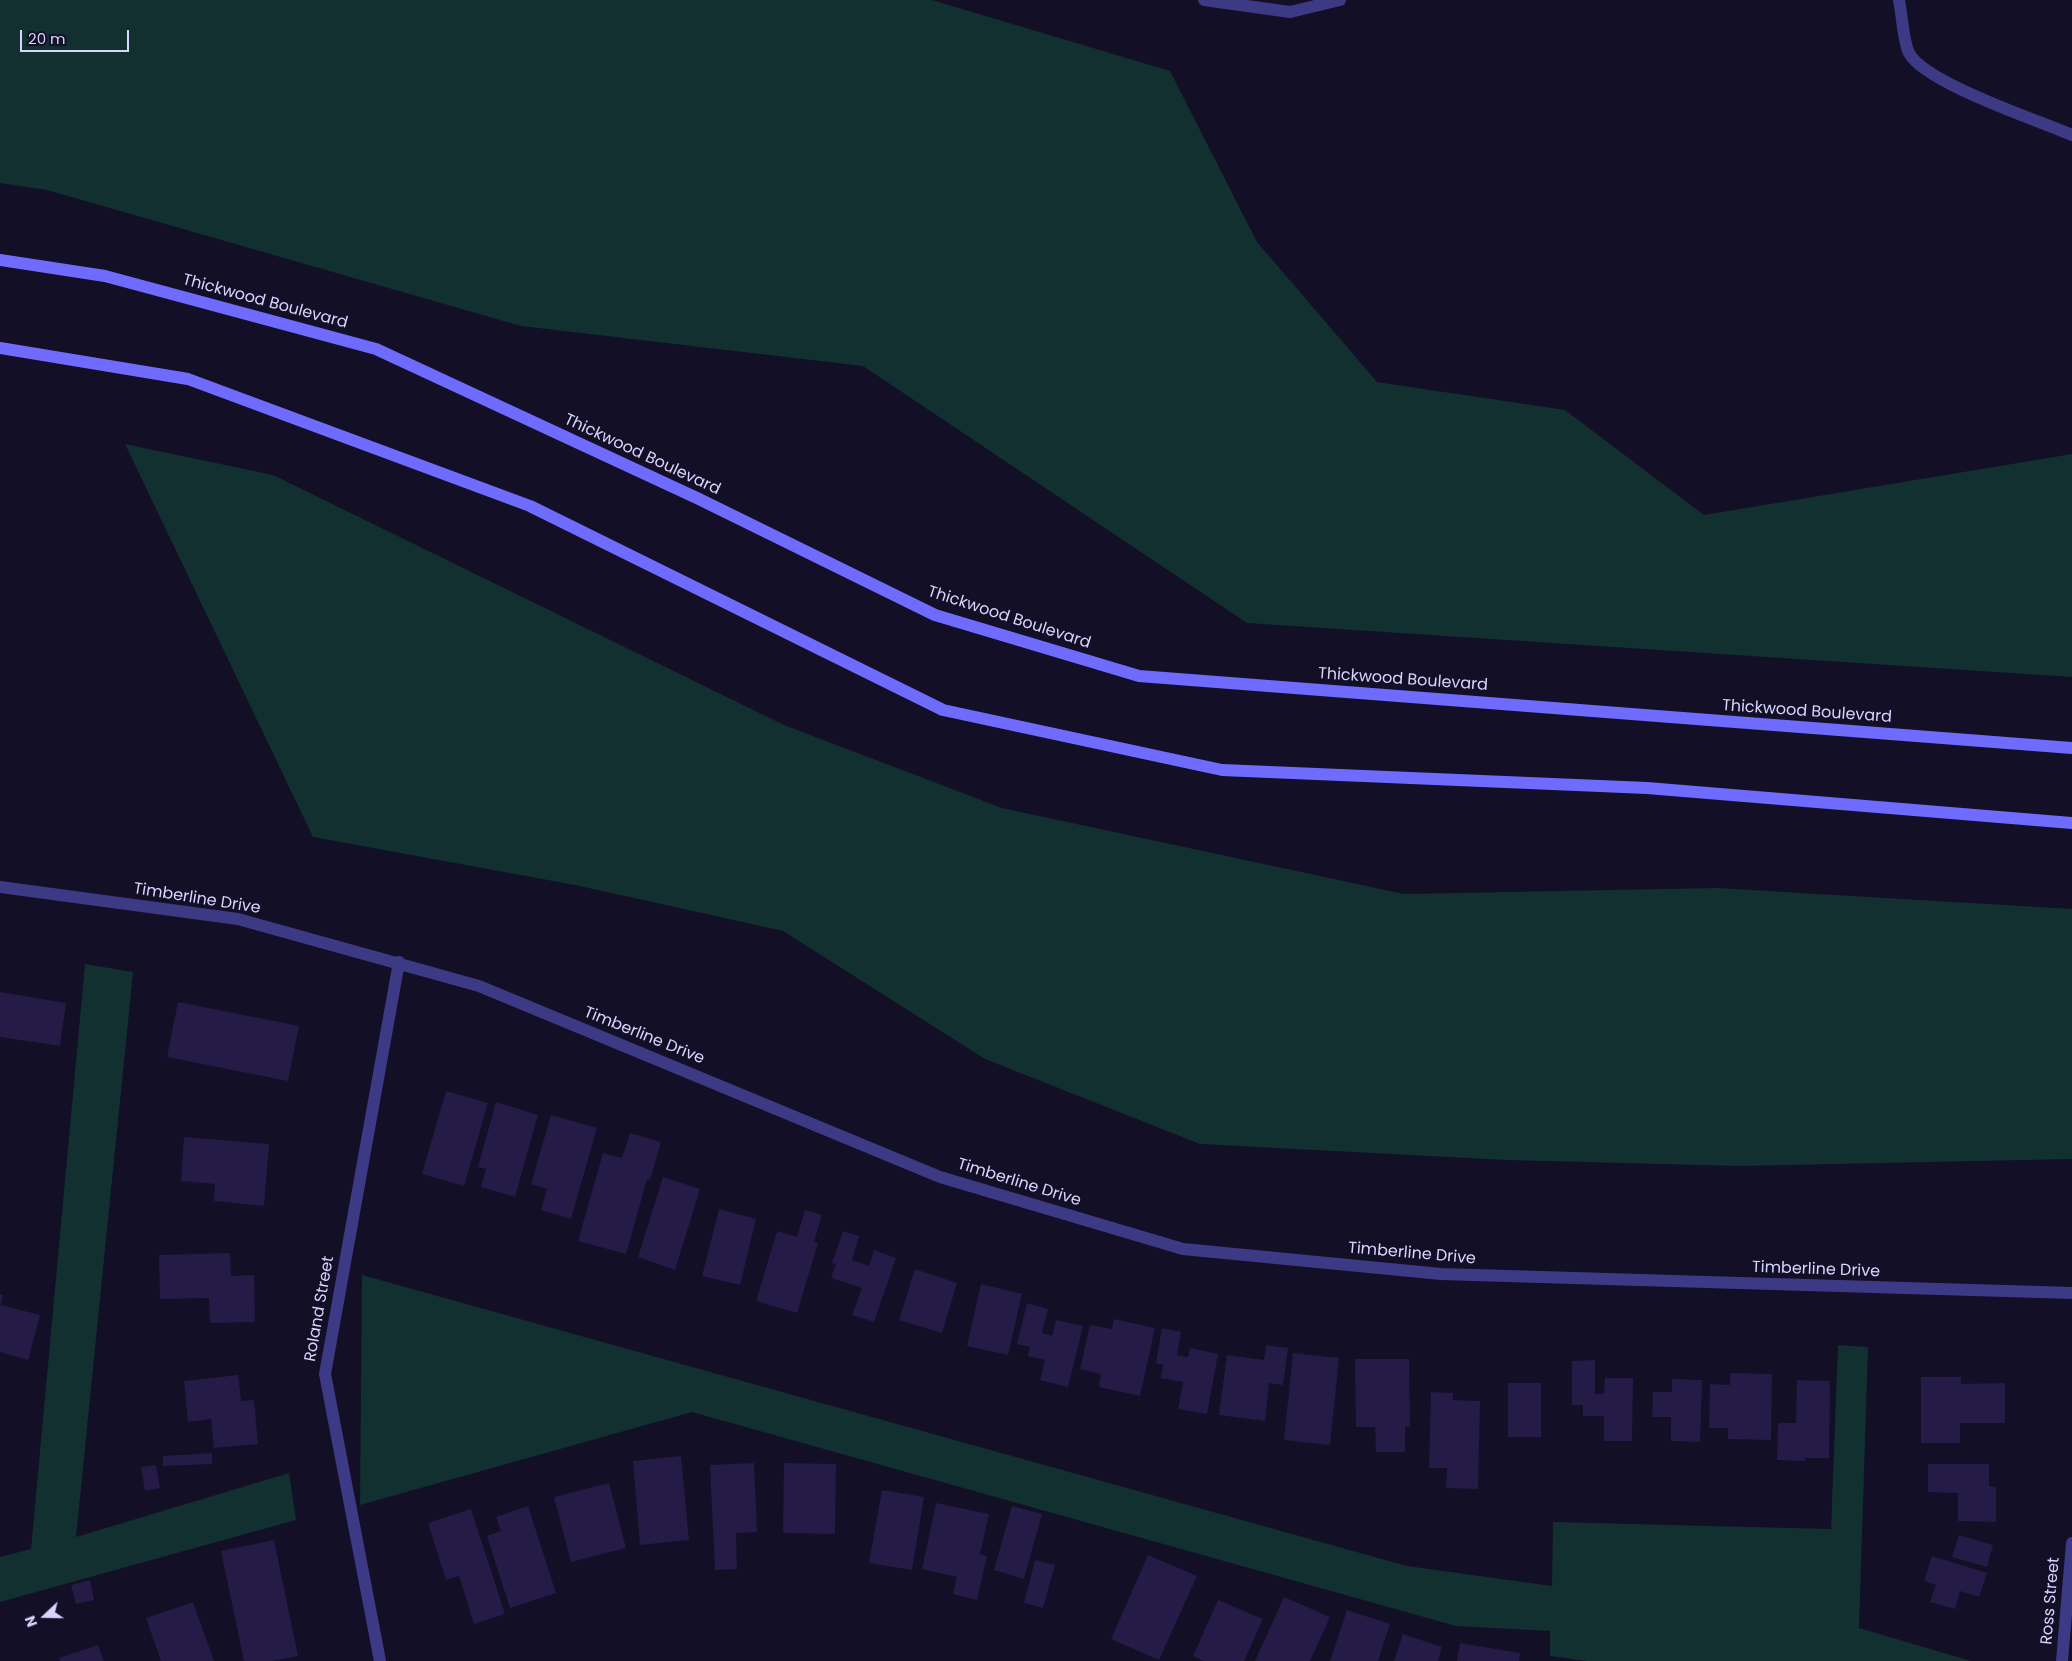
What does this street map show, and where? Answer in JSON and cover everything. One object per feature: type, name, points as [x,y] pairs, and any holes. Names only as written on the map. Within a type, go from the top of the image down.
[{"type":"main road","name":"Thickwood Boulevard","points":[[0,260],[105,276],[376,349],[699,499],[936,615],[1139,676],[2072,748]]},
{"type":"main road","points":[[0,348],[188,379],[530,506],[943,710],[1222,770],[1647,788],[2072,823]]},
{"type":"street","points":[[1204,0],[1290,12],[1340,0]]},
{"type":"street","points":[[1899,0],[1908,52],[1922,68],[1948,83],[2072,134]]},
{"type":"street","name":"Timberline Drive","points":[[0,887],[238,919],[480,986],[940,1177],[1183,1249],[1441,1274],[2072,1294]]},
{"type":"street","name":"Roland Street","points":[[380,1661],[325,1374],[398,962]]},
{"type":"street","name":"Ross Street","points":[[2062,1661],[2072,1543]]},
{"type":"green space","points":[[0,0],[932,0],[1170,71],[1257,242],[1377,382],[1565,410],[1704,515],[2072,454],[2072,677],[1247,623],[863,366],[521,326],[47,190],[0,183]]},
{"type":"green space","points":[[125,444],[273,475],[784,725],[1002,808],[1404,894],[1717,888],[2072,909],[2072,1159],[1740,1166],[1506,1160],[1200,1144],[985,1059],[783,931],[575,885],[313,837]]},
{"type":"green space","points":[[85,964],[133,972],[76,1537],[289,1473],[296,1520],[0,1602],[0,1557],[31,1549]]},
{"type":"green space","points":[[362,1275],[1407,1566],[1552,1586],[1553,1522],[1831,1529],[1838,1345],[1868,1347],[1859,1628],[1971,1661],[1587,1661],[1550,1656],[1550,1631],[1456,1626],[692,1412],[360,1505]]},
{"type":"building","points":[[0,992],[66,1003],[60,1046],[0,1037]]},
{"type":"building","points":[[178,1002],[299,1026],[288,1081],[167,1057]]},
{"type":"building","points":[[446,1091],[488,1103],[464,1186],[422,1174]]},
{"type":"building","points":[[496,1102],[538,1115],[515,1197],[481,1187],[486,1169],[478,1167]]},
{"type":"building","points":[[551,1115],[597,1128],[571,1219],[541,1210],[547,1189],[531,1184]]},
{"type":"building","points":[[630,1133],[661,1142],[650,1180],[647,1179],[626,1254],[578,1241],[603,1153],[622,1158]]},
{"type":"building","points":[[184,1137],[269,1144],[264,1206],[214,1201],[215,1184],[181,1181]]},
{"type":"building","points":[[663,1177],[700,1189],[675,1270],[638,1257]]},
{"type":"building","points":[[719,1209],[756,1219],[740,1285],[702,1276]]},
{"type":"building","points":[[805,1210],[822,1215],[814,1242],[818,1243],[797,1313],[756,1301],[777,1231],[797,1237]]},
{"type":"building","points":[[843,1231],[859,1236],[852,1260],[869,1266],[874,1250],[896,1258],[874,1322],[852,1315],[862,1288],[831,1278],[836,1264],[832,1263]]},
{"type":"building","points":[[230,1253],[231,1276],[254,1275],[255,1322],[210,1323],[209,1298],[160,1299],[159,1255]]},
{"type":"building","points":[[915,1269],[957,1283],[942,1333],[899,1320]]},
{"type":"building","points":[[981,1284],[1022,1294],[1008,1355],[967,1346]]},
{"type":"building","points":[[0,1294],[3,1295],[1,1305],[40,1315],[28,1360],[0,1352]]},
{"type":"building","points":[[1027,1303],[1048,1309],[1042,1333],[1052,1336],[1056,1320],[1083,1326],[1068,1387],[1040,1380],[1045,1360],[1028,1356],[1030,1347],[1017,1344]]},
{"type":"building","points":[[1114,1319],[1155,1328],[1140,1396],[1099,1387],[1101,1374],[1080,1369],[1090,1325],[1112,1329]]},
{"type":"building","points":[[1162,1328],[1181,1332],[1177,1355],[1188,1357],[1190,1348],[1218,1354],[1207,1414],[1178,1409],[1183,1382],[1161,1378],[1163,1365],[1156,1363]]},
{"type":"building","points":[[1266,1345],[1288,1348],[1283,1385],[1269,1383],[1265,1421],[1219,1415],[1227,1355],[1264,1360]]},
{"type":"building","points":[[1293,1353],[1339,1358],[1330,1445],[1284,1440]]},
{"type":"building","points":[[1355,1359],[1409,1359],[1410,1427],[1405,1427],[1405,1452],[1376,1452],[1375,1427],[1356,1427]]},
{"type":"building","points":[[1595,1360],[1595,1394],[1604,1394],[1605,1378],[1633,1378],[1632,1441],[1604,1441],[1604,1416],[1583,1416],[1583,1405],[1572,1405],[1572,1361]]},
{"type":"building","points":[[1730,1373],[1772,1374],[1771,1440],[1728,1439],[1728,1428],[1709,1428],[1710,1384],[1730,1385]]},
{"type":"building","points":[[238,1375],[241,1401],[254,1400],[258,1444],[214,1448],[211,1419],[188,1422],[184,1381]]},
{"type":"building","points":[[1921,1377],[1961,1377],[1961,1384],[2005,1383],[2005,1423],[1960,1423],[1960,1443],[1921,1443]]},
{"type":"building","points":[[1672,1379],[1702,1380],[1700,1442],[1671,1441],[1671,1417],[1652,1417],[1653,1392],[1672,1392]]},
{"type":"building","points":[[1797,1380],[1830,1381],[1829,1458],[1805,1458],[1805,1461],[1777,1460],[1778,1423],[1796,1423]]},
{"type":"building","points":[[1508,1383],[1541,1383],[1541,1437],[1508,1437]]},
{"type":"building","points":[[1431,1392],[1453,1393],[1453,1400],[1480,1401],[1478,1489],[1446,1488],[1447,1468],[1429,1468]]},
{"type":"building","points":[[212,1453],[212,1464],[163,1466],[163,1456]]},
{"type":"building","points":[[681,1456],[689,1540],[640,1545],[633,1461]]},
{"type":"building","points":[[754,1463],[757,1532],[736,1533],[737,1569],[715,1570],[710,1465]]},
{"type":"building","points":[[784,1463],[836,1464],[835,1534],[783,1533]]},
{"type":"building","points":[[1928,1464],[1989,1464],[1989,1486],[1996,1487],[1996,1522],[1958,1521],[1958,1493],[1928,1492]]},
{"type":"building","points":[[156,1465],[160,1488],[145,1491],[141,1467]]},
{"type":"building","points":[[609,1483],[626,1548],[571,1562],[554,1497]]},
{"type":"building","points":[[882,1490],[924,1497],[912,1570],[869,1563]]},
{"type":"building","points":[[936,1503],[989,1514],[980,1554],[987,1556],[977,1600],[953,1594],[957,1577],[922,1569]]},
{"type":"building","points":[[528,1506],[556,1593],[510,1608],[487,1536],[501,1531],[496,1517]]},
{"type":"building","points":[[1012,1506],[1042,1514],[1024,1579],[994,1570]]},
{"type":"building","points":[[471,1509],[505,1614],[474,1624],[459,1576],[446,1580],[428,1523]]},
{"type":"building","points":[[1959,1535],[1993,1545],[1987,1567],[1952,1557]]},
{"type":"building","points":[[274,1540],[298,1656],[272,1661],[244,1661],[221,1551]]},
{"type":"building","points":[[1148,1555],[1197,1576],[1159,1660],[1111,1639]]},
{"type":"building","points":[[1932,1556],[1987,1573],[1979,1597],[1960,1591],[1955,1609],[1930,1602],[1936,1585],[1924,1581]]},
{"type":"building","points":[[1035,1560],[1055,1565],[1043,1608],[1024,1603]]},
{"type":"building","points":[[90,1580],[94,1600],[76,1604],[71,1585]]},
{"type":"building","points":[[1284,1597],[1330,1617],[1310,1661],[1255,1661]]},
{"type":"building","points":[[1218,1600],[1263,1619],[1244,1661],[1204,1661],[1193,1656]]},
{"type":"building","points":[[193,1602],[214,1661],[161,1661],[146,1618]]},
{"type":"building","points":[[1347,1610],[1390,1624],[1378,1661],[1330,1661]]},
{"type":"building","points":[[1403,1634],[1442,1647],[1438,1661],[1394,1661]]},
{"type":"building","points":[[1460,1643],[1520,1653],[1519,1661],[1457,1661]]},
{"type":"building","points":[[98,1645],[104,1661],[60,1661],[59,1658]]}]
